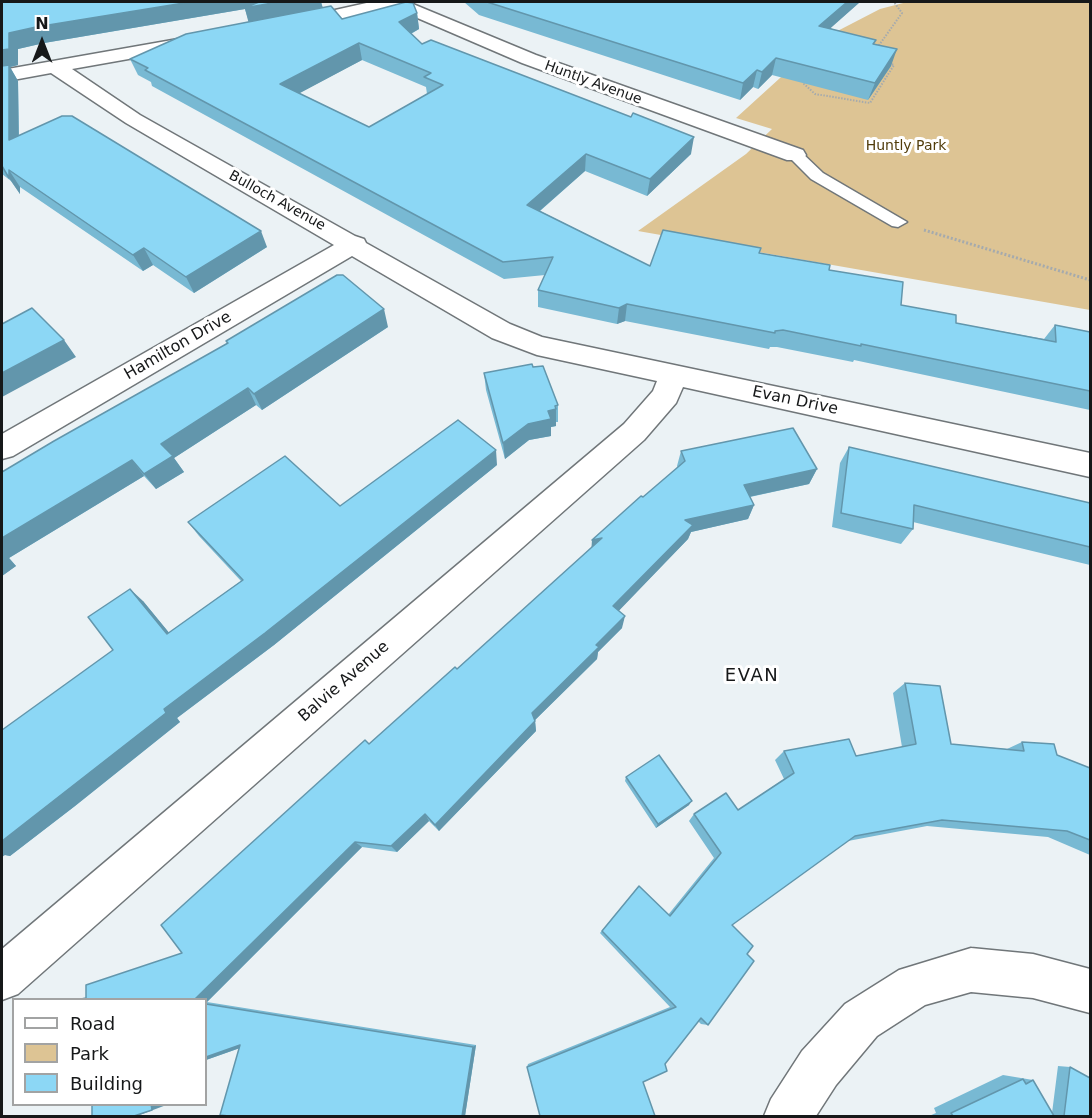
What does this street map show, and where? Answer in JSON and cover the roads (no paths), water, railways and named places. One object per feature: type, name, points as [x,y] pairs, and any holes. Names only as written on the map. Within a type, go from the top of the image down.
[{"type":"street","points":[[278,27],[393,2]]},
{"type":"street","name":"Huntly Avenue","points":[[393,2],[529,59],[795,155]]},
{"type":"street","points":[[2,76],[216,38]]},
{"type":"street","name":"Bulloch Avenue","points":[[55,67],[133,119],[355,244],[501,331]]},
{"type":"street","name":"Hamilton Drive","points":[[2,448],[355,244]]},
{"type":"street","name":"Evan Drive","points":[[501,331],[537,345],[1090,465]]},
{"type":"street","name":"Balvie Avenue","points":[[2,978],[634,432],[666,396],[673,375]]},
{"type":"street","points":[[788,1116],[819,1068],[861,1020],[915,987],[972,970],[1033,976],[1090,991]]},
{"type":"lane","points":[[795,155],[817,176],[898,222]]},
{"type":"district","name":"EVAN","points":[[752,676]]},
{"type":"park label","name":"Huntly Park","points":[[906,146]]}]
